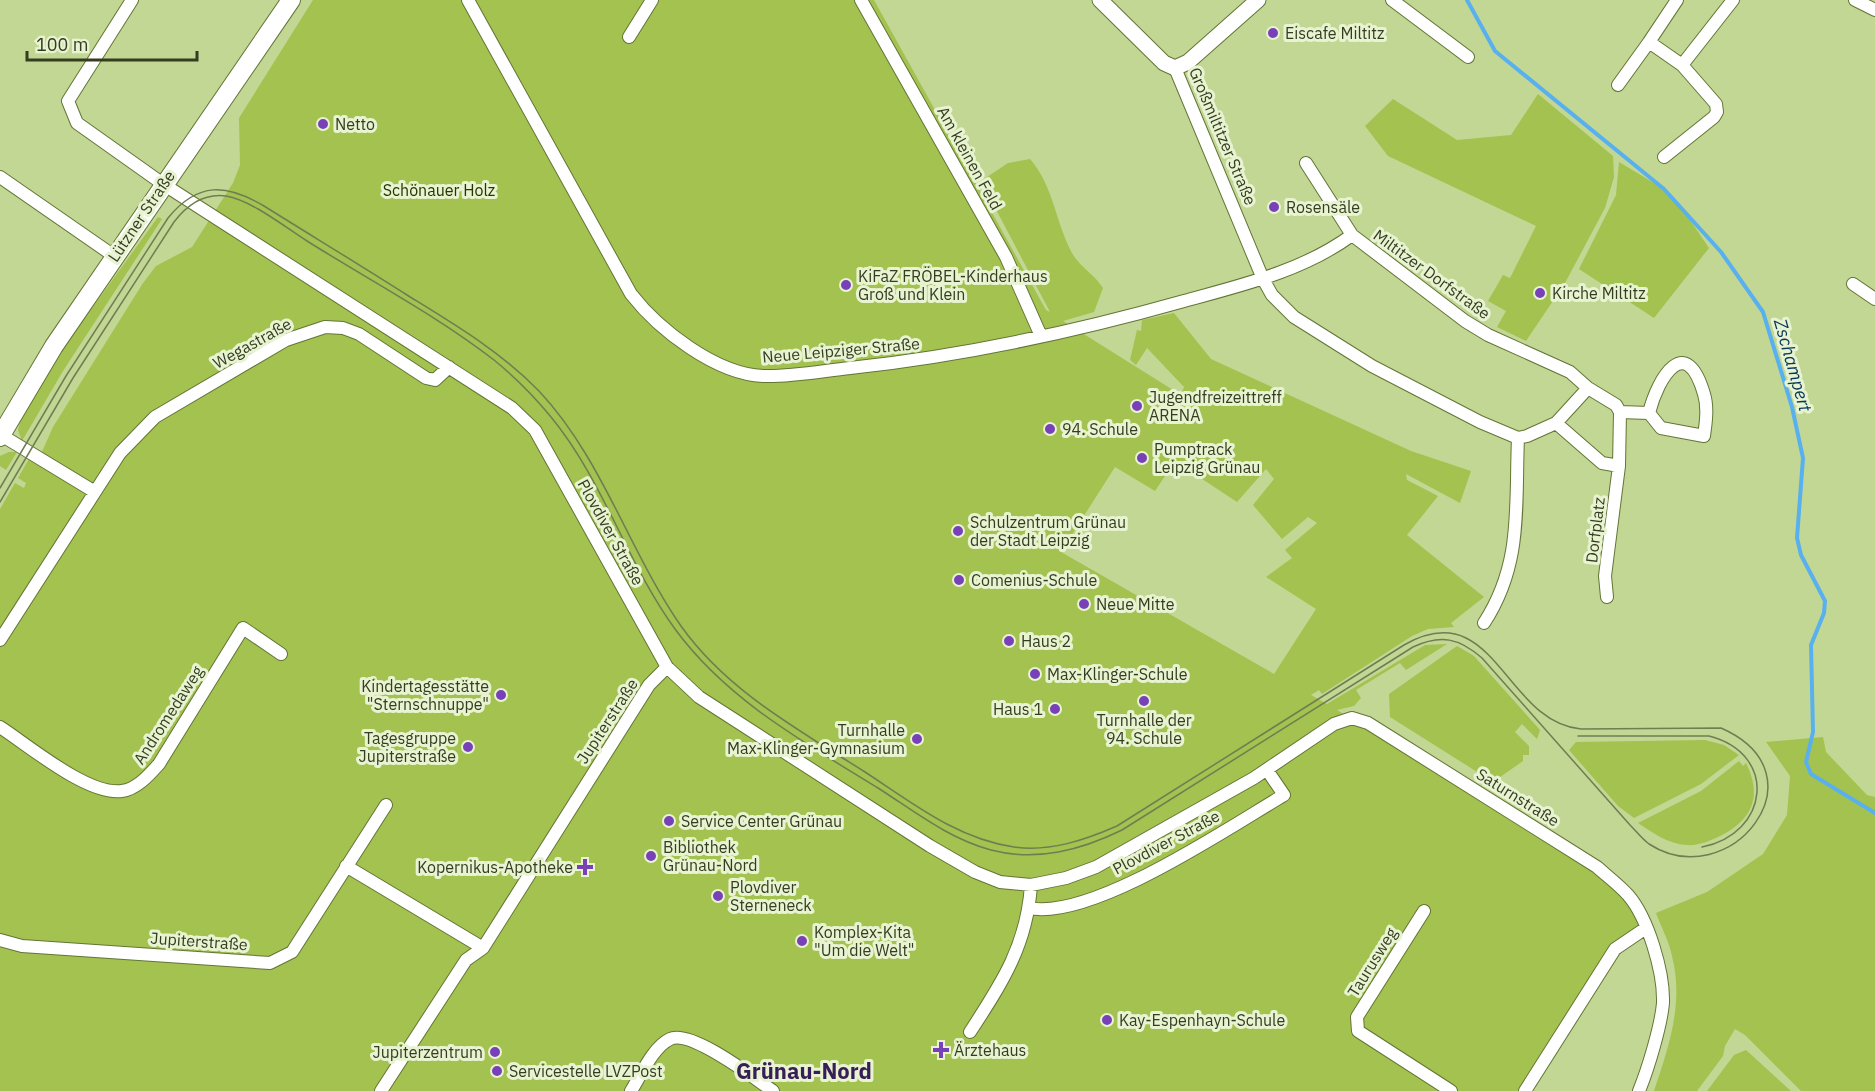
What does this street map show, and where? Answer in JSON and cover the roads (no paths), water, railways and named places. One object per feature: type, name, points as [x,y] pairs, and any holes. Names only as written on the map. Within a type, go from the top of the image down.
[{"type":"main road","name":"Lützner Straße","points":[[1,436],[54,346],[291,0]]},
{"type":"street","name":"Plovdiver Straße","points":[[132,0],[68,101],[77,123],[163,184],[512,408],[535,430],[667,667],[699,697],[930,846],[983,876],[1000,882],[1030,885],[1066,878],[1096,867],[1267,770],[1334,724],[1352,718]]},
{"type":"street","name":"Neue Leipziger Straße","points":[[468,0],[631,294],[662,328],[681,342],[737,370],[763,376],[915,361],[1134,315],[1263,279]]},
{"type":"street","points":[[629,38],[652,0]]},
{"type":"street","name":"Am kleinen Feld","points":[[861,0],[1006,257],[1041,336]]},
{"type":"street","name":"Großmiltitzer Straße","points":[[1100,0],[1164,63],[1175,68],[1263,279],[1272,295],[1293,317],[1372,366],[1480,422],[1518,438]]},
{"type":"street","points":[[1175,68],[1188,62],[1258,0]]},
{"type":"street","points":[[1392,0],[1468,57]]},
{"type":"street","points":[[1618,85],[1677,0]]},
{"type":"street","points":[[1682,66],[1733,0]]},
{"type":"street","points":[[1856,0],[1875,10]]},
{"type":"street","points":[[1649,42],[1682,66],[1716,104],[1718,112],[1664,157]]},
{"type":"street","name":"Miltitzer Dorfstraße","points":[[1306,163],[1352,235],[1465,321],[1488,335],[1570,372],[1588,388]]},
{"type":"street","points":[[0,177],[114,256]]},
{"type":"street","name":"Miltitzer Dorfstraße","points":[[1263,279],[1312,259],[1352,235]]},
{"type":"street","points":[[1853,284],[1875,299]]},
{"type":"street","name":"Wegastraße","points":[[0,640],[120,453],[155,417],[297,335],[326,327],[344,328],[359,334],[426,378],[435,380],[442,377],[449,367]]},
{"type":"street","points":[[1680,362],[1687,365],[1695,374],[1705,395],[1704,436],[1660,428],[1649,413],[1666,372],[1674,364],[1680,362]]},
{"type":"street","points":[[1484,623],[1499,600],[1514,551],[1518,438],[1556,423],[1588,388],[1616,405],[1620,412],[1649,413]]},
{"type":"street","name":"Dorfplatz","points":[[1607,597],[1605,576],[1619,466],[1620,412]]},
{"type":"street","points":[[1556,423],[1602,463],[1619,466]]},
{"type":"street","points":[[1,436],[95,492]]},
{"type":"street","name":"Andromedaweg","points":[[0,727],[96,787],[122,791],[144,781],[159,764],[243,628],[282,654]]},
{"type":"street","name":"Jupiterstraße","points":[[381,1091],[466,960],[483,948],[649,685],[667,667]]},
{"type":"street","name":"Saturnstraße","points":[[1352,718],[1368,723],[1598,867],[1629,896],[1646,928],[1660,969],[1663,1003],[1646,1073],[1637,1091]]},
{"type":"street","name":"Plovdiver Straße","points":[[1029,908],[1042,911],[1083,904],[1163,865],[1242,820],[1284,795],[1267,770]]},
{"type":"street","name":"Jupiterstraße","points":[[0,940],[22,946],[270,963],[292,952],[386,805]]},
{"type":"street","points":[[346,866],[483,948]]},
{"type":"street","points":[[970,1032],[1010,970],[1029,908],[1030,885]]},
{"type":"street","name":"Taurusweg","points":[[1424,911],[1357,1017],[1358,1031],[1451,1091]]},
{"type":"street","points":[[1526,1091],[1615,949],[1646,928]]},
{"type":"street","points":[[631,1091],[658,1049],[669,1039],[678,1036],[704,1046],[773,1091]]},
{"type":"waterway","name":"Zschampert","points":[[1467,0],[1495,51],[1664,189],[1721,252],[1763,312],[1792,407],[1803,458],[1797,538],[1801,555],[1825,601],[1824,613],[1811,645],[1813,732],[1806,762],[1811,774],[1875,813]]},
{"type":"tram line","points":[[0,488],[66,376],[168,218],[190,197],[202,192],[225,190],[238,193],[264,206],[442,317],[509,363],[539,391],[580,445],[663,597],[699,649],[742,690],[766,708],[917,807],[973,836],[1014,847],[1041,848],[1067,844],[1117,826],[1404,645],[1435,633],[1459,635],[1480,647],[1534,706],[1555,721],[1581,729],[1721,728],[1752,749],[1766,773],[1766,799],[1755,823],[1735,843],[1709,854],[1679,856],[1649,844],[1482,658],[1457,642],[1441,639],[1413,647],[1122,830],[1075,848],[1042,854],[1008,853],[976,845],[932,824],[795,737],[743,699],[718,677],[675,629],[658,604],[586,467],[569,441],[538,402],[502,366],[449,328],[268,215],[246,203],[226,196],[203,198],[185,210],[174,222],[73,378],[0,502]]},
{"type":"tram line","points":[[1578,736],[1709,736],[1732,745],[1747,759],[1755,776],[1757,793],[1752,811],[1741,827],[1724,839],[1702,847]]},
{"type":"place","name":"Eiscafe Miltitz","points":[[1273,33]]},
{"type":"place","name":"Netto","points":[[323,124]]},
{"type":"place","name":"Rosensäle","points":[[1274,207]]},
{"type":"place","name":"KiFaZ FRÖBEL-Kinderhaus Groß und Klein","points":[[846,285]]},
{"type":"place","name":"Kirche Miltitz","points":[[1540,293]]},
{"type":"place","name":"Jugendfreizeittreff ARENA","points":[[1137,406]]},
{"type":"place","name":"94. Schule","points":[[1050,429]]},
{"type":"place","name":"Pumptrack Leipzig Grünau","points":[[1142,458]]},
{"type":"place","name":"Schulzentrum Grünau der Stadt Leipzig","points":[[958,531]]},
{"type":"place","name":"Comenius-Schule","points":[[959,580]]},
{"type":"place","name":"Neue Mitte","points":[[1084,604]]},
{"type":"place","name":"Haus 2","points":[[1009,641]]},
{"type":"place","name":"Max-Klinger-Schule","points":[[1035,674]]},
{"type":"place","name":"Kindertagesstätte \"Sternschnuppe\"","points":[[501,695]]},
{"type":"place","name":"Turnhalle der 94. Schule","points":[[1144,701]]},
{"type":"place","name":"Haus 1","points":[[1055,709]]},
{"type":"place","name":"Turnhalle Max-Klinger-Gymnasium","points":[[917,739]]},
{"type":"place","name":"Tagesgruppe Jupiterstraße","points":[[468,747]]},
{"type":"place","name":"Service Center Grünau","points":[[669,821]]},
{"type":"place","name":"Bibliothek Grünau-Nord","points":[[651,856]]},
{"type":"place","name":"Kopernikus-Apotheke","points":[[585,867]]},
{"type":"place","name":"Plovdiver Sterneneck","points":[[718,896]]},
{"type":"place","name":"Komplex-Kita \"Um die Welt\"","points":[[802,941]]},
{"type":"place","name":"Kay-Espenhayn-Schule","points":[[1107,1020]]},
{"type":"place","name":"Ärztehaus","points":[[941,1050]]},
{"type":"place","name":"Jupiterzentrum","points":[[495,1052]]},
{"type":"place","name":"Servicestelle LVZPost","points":[[497,1071]]},
{"type":"district","name":"Grünau-Nord","points":[[804,1070]]},
{"type":"park label","name":"Schönauer Holz","points":[[439,190]]}]
